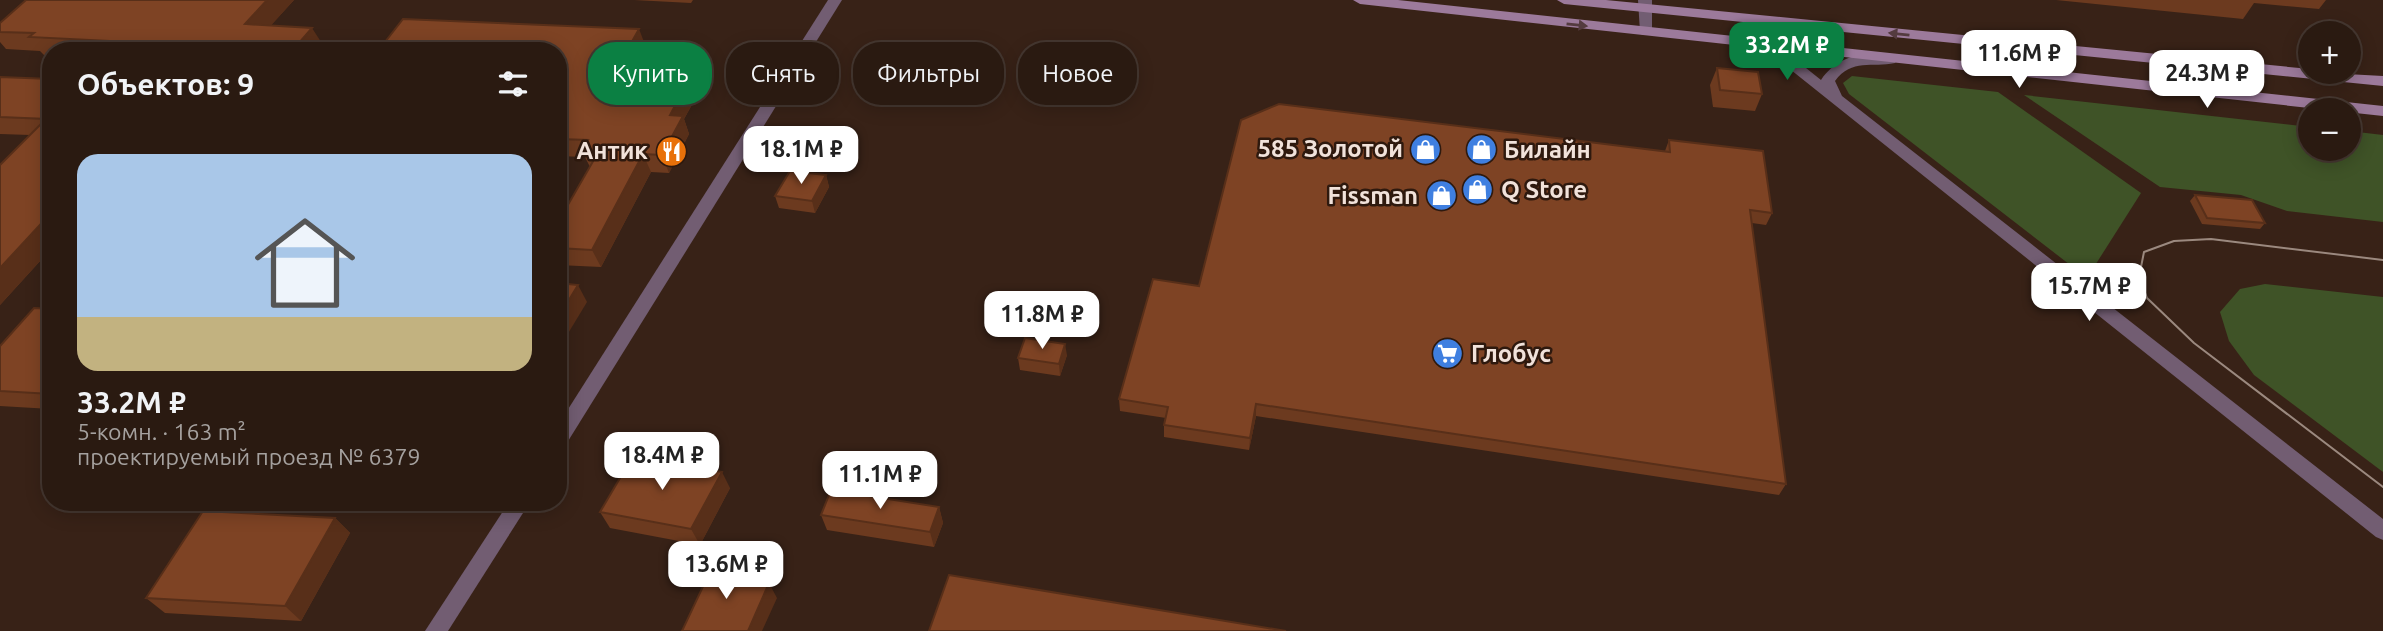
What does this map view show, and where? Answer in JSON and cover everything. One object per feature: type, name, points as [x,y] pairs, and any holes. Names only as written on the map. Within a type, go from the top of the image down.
[{"type":"main road","points":[[1360,0],[2383,111]]},
{"type":"main road","points":[[1564,0],[1645,4],[2383,81]]},
{"type":"street","points":[[567,427],[835,0]]},
{"type":"street","points":[[1645,4],[1647,32]]},
{"type":"street","points":[[1752,43],[1796,67],[2383,531]]},
{"type":"street","points":[[1836,99],[1828,81],[1834,71],[1851,59],[1906,61]]},
{"type":"street","points":[[436,631],[514,511]]},
{"type":"green space","points":[[1852,76],[1998,92],[2141,193],[2087,278],[1849,94],[1843,83]]},
{"type":"green space","points":[[2024,95],[2298,126],[2298,161],[2361,161],[2361,132],[2383,135],[2383,222],[2287,211],[2241,195],[2160,187]]},
{"type":"green space","points":[[2265,284],[2383,297],[2383,472],[2254,375],[2229,341],[2220,312],[2240,289]]},
{"type":"building","points":[[26,0],[267,0],[245,24],[312,28],[300,42],[129,42],[29,37],[34,33],[0,32],[0,23]]},
{"type":"building","points":[[403,19],[639,29],[632,42],[588,42],[588,105],[675,105],[670,115],[683,116],[662,155],[643,154],[592,250],[567,249],[567,206],[599,151],[582,150],[588,140],[567,139],[567,42],[385,42]]},
{"type":"building","points":[[1717,68],[1758,72],[1762,94],[1720,90]]},
{"type":"building","points":[[0,77],[42,79],[42,119],[0,117]]},
{"type":"building","name":"Глобус","points":[[1279,104],[1670,152],[1669,140],[1763,151],[1772,213],[1750,210],[1786,484],[1256,404],[1250,438],[1164,425],[1168,407],[1119,399],[1153,279],[1199,286],[1241,120]]},
{"type":"building","points":[[42,123],[42,223],[0,268],[0,165]]},
{"type":"building","points":[[790,171],[826,175],[812,201],[775,196]]},
{"type":"building","points":[[2195,195],[2252,200],[2265,223],[2207,218]]},
{"type":"building","points":[[567,284],[578,285],[567,303]]},
{"type":"building","points":[[34,308],[42,308],[42,393],[0,391],[0,346]]},
{"type":"building","points":[[1025,338],[1065,344],[1059,364],[1018,358]]},
{"type":"building","points":[[633,456],[722,472],[691,529],[600,512]]},
{"type":"building","points":[[831,490],[939,507],[930,532],[821,515]]},
{"type":"building","points":[[203,511],[335,518],[285,606],[146,598]]},
{"type":"building","points":[[715,561],[741,565],[736,577],[769,583],[748,631],[682,631]]},
{"type":"building","points":[[949,575],[1286,631],[929,631]]},
{"type":"tram line","points":[[2383,260],[2211,239],[2174,241],[2144,252],[2139,277],[2147,298],[2194,343],[2383,487]]},
{"type":"place","name":"585 Золотой","points":[[1426,149]]},
{"type":"place","name":"Билайн","points":[[1481,150]]},
{"type":"place","name":"Антик","points":[[671,151]]},
{"type":"place","name":"Q Store","points":[[1478,190]]},
{"type":"place","name":"Fissman","points":[[1441,196]]},
{"type":"place","name":"Глобус","points":[[1448,354]]}]
